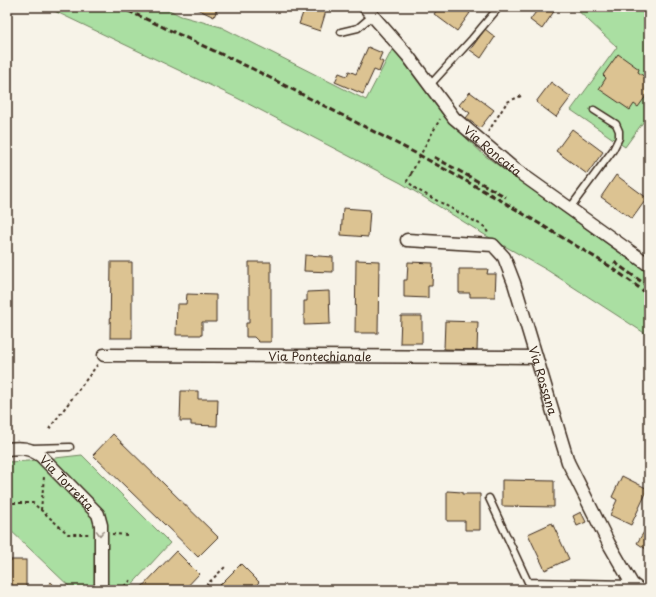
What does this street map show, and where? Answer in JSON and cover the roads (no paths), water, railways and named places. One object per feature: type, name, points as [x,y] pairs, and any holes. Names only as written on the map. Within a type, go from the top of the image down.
[{"type":"street","name":"Via Roncata","points":[[369,11],[408,56],[454,118],[513,168],[649,265]]},
{"type":"street","name":"Via Rossana","points":[[407,240],[493,245],[504,257],[514,283],[568,462],[609,544],[636,587]]},
{"type":"street","name":"Via Pontechianale","points":[[104,355],[536,357]]},
{"type":"street","name":"Via Torretta","points":[[7,449],[27,448],[35,451],[98,514],[101,525],[101,590]]},
{"type":"lane","points":[[430,85],[499,7]]},
{"type":"lane","points":[[341,32],[358,28],[369,11]]},
{"type":"lane","points":[[570,208],[613,150],[619,138],[619,131],[616,124],[594,110]]},
{"type":"lane","points":[[27,448],[70,447]]},
{"type":"lane","points":[[489,498],[528,582],[636,587]]},
{"type":"railway","points":[[120,7],[253,69],[421,156],[502,201],[611,267],[649,295]]},
{"type":"railway","points":[[434,157],[506,197]]},
{"type":"railway","points":[[614,262],[649,287]]}]
